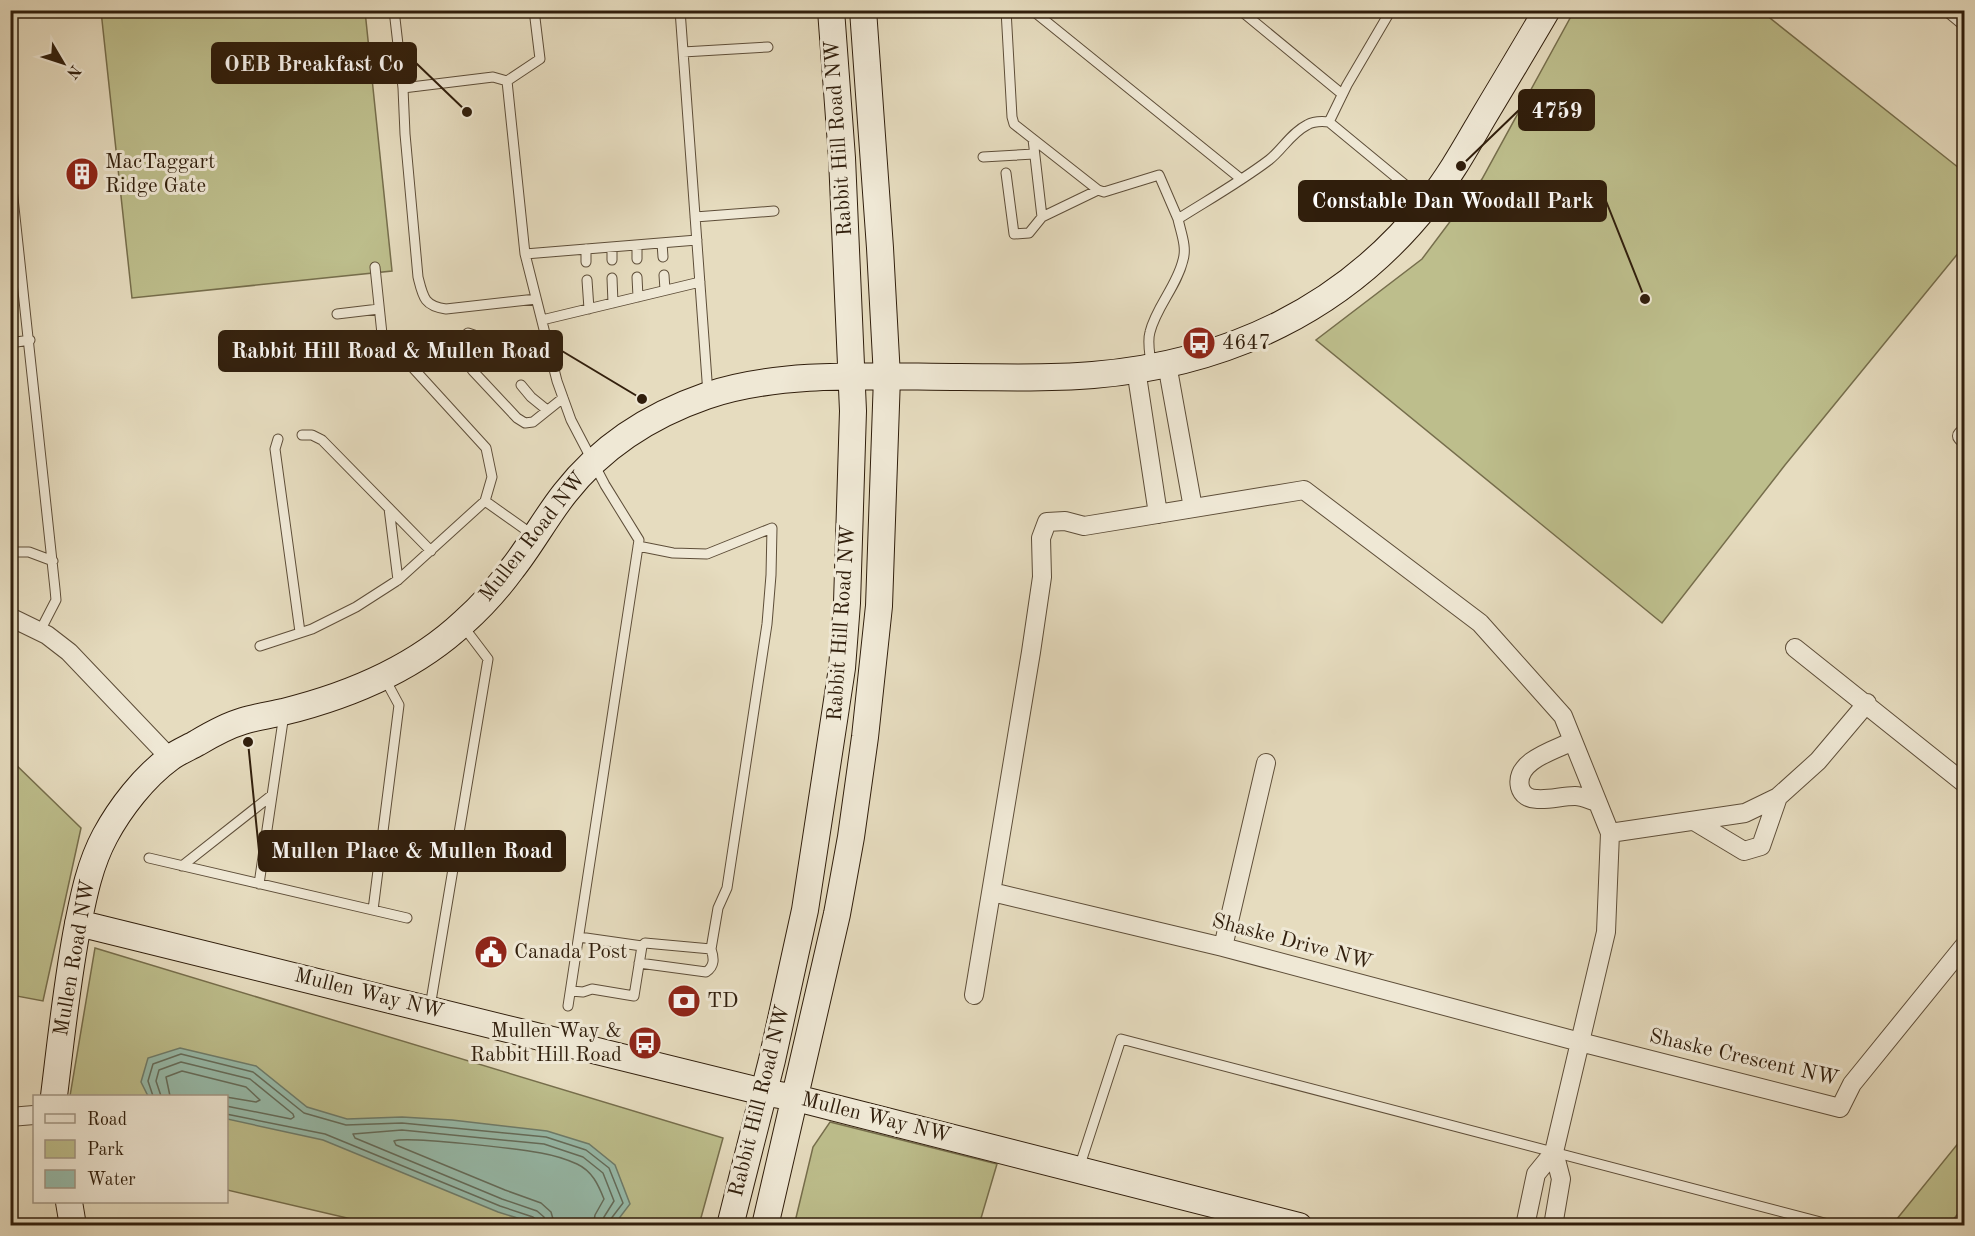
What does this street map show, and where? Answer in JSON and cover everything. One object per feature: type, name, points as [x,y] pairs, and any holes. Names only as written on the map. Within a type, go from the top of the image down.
[{"type":"street","name":"Rabbit Hill Road NW","points":[[730,1226],[805,910],[842,668],[850,525],[852,378],[842,158],[831,10]]},
{"type":"street","name":"Rabbit Hill Road NW","points":[[765,1226],[796,1098],[841,892],[851,837],[879,606],[887,377],[863,10]]},
{"type":"street","name":"Mullen Road NW","points":[[54,1095],[73,950],[91,869],[105,835],[133,795],[170,758],[228,726],[350,692],[425,653],[462,624],[512,570],[564,494],[594,460],[651,420],[708,395],[762,382],[887,377],[1090,376],[1152,366],[1232,347],[1318,304],[1346,285],[1379,257],[1428,203],[1465,149],[1547,10]]},
{"type":"street","points":[[1152,366],[1193,508]]},
{"type":"street","points":[[1152,366],[1158,514]]},
{"type":"street","points":[[1965,434],[1962,436],[1965,438]]},
{"type":"street","points":[[974,995],[1031,652],[1042,577],[1041,538],[1047,522],[1065,521],[1084,526],[1304,490],[1480,623],[1563,716],[1610,833],[1606,932],[1554,1152],[1536,1174],[1525,1226]]},
{"type":"street","points":[[10,617],[40,631],[69,652],[170,758]]},
{"type":"street","points":[[1795,648],[1965,783]]},
{"type":"street","points":[[1610,833],[1745,813],[1778,797],[1818,761],[1867,704]]},
{"type":"street","points":[[1573,741],[1528,764],[1521,772],[1519,784],[1522,793],[1540,800],[1577,795],[1597,802]]},
{"type":"street","points":[[1223,947],[1266,763]]},
{"type":"street","points":[[1694,821],[1744,851],[1761,846],[1778,797]]},
{"type":"street","name":"Shaske Drive NW","points":[[992,892],[1223,947],[1580,1042]]},
{"type":"street","name":"Mullen Way NW","points":[[78,923],[763,1092],[796,1098],[1299,1226]]},
{"type":"street","name":"Shaske Crescent NW","points":[[1580,1042],[1840,1108],[1852,1084],[1965,946]]},
{"type":"street","points":[[10,1117],[33,1115]]},
{"type":"street","points":[[1553,1226],[1561,1179],[1554,1152]]},
{"type":"street","points":[[69,1203],[73,1226]]},
{"type":"lane","points":[[394,10],[403,88],[418,277],[424,297],[433,307],[446,309],[536,299]]},
{"type":"lane","points":[[403,88],[493,77],[507,81],[540,59],[534,10]]},
{"type":"lane","points":[[680,10],[708,395]]},
{"type":"lane","points":[[1006,10],[1014,124],[1098,190],[1111,192],[1159,176],[1178,219],[1183,238],[1184,259],[1150,331],[1148,343],[1152,366]]},
{"type":"lane","points":[[1032,10],[1241,179]]},
{"type":"lane","points":[[1240,10],[1342,94]]},
{"type":"lane","points":[[1329,122],[1342,94],[1391,10]]},
{"type":"lane","points":[[683,52],[768,47]]},
{"type":"lane","points":[[507,81],[525,254],[563,398],[571,420],[594,460],[605,485],[639,540],[568,1006]]},
{"type":"lane","points":[[1178,219],[1241,179],[1281,150],[1297,131],[1320,121],[1329,122],[1428,203]]},
{"type":"lane","points":[[1033,139],[1042,217]]},
{"type":"lane","points":[[983,157],[1034,154]]},
{"type":"lane","points":[[10,170],[30,340],[56,600],[40,631]]},
{"type":"lane","points":[[1006,173],[1014,234],[1029,233],[1042,217],[1098,190]]},
{"type":"lane","points":[[695,217],[774,211]]},
{"type":"lane","points":[[525,254],[697,240]]},
{"type":"lane","points":[[662,243],[663,257]]},
{"type":"lane","points":[[637,245],[637,259]]},
{"type":"lane","points":[[612,247],[612,260]]},
{"type":"lane","points":[[586,249],[586,262]]},
{"type":"lane","points":[[260,646],[312,629],[356,607],[398,579],[485,501],[492,477],[486,448],[382,334],[375,267]]},
{"type":"lane","points":[[664,275],[665,290]]},
{"type":"lane","points":[[637,276],[638,297]]},
{"type":"lane","points":[[612,278],[613,303]]},
{"type":"lane","points":[[587,280],[589,309]]},
{"type":"lane","points":[[542,320],[700,282]]},
{"type":"lane","points":[[336,314],[379,309]]},
{"type":"lane","points":[[494,354],[474,335],[468,333],[458,343],[457,350],[473,371],[517,418],[525,423],[533,422],[563,398]]},
{"type":"lane","points":[[10,343],[30,340]]},
{"type":"lane","points":[[521,385],[547,410]]},
{"type":"lane","points":[[302,435],[312,435],[322,440],[431,551]]},
{"type":"lane","points":[[278,439],[275,449],[300,632]]},
{"type":"lane","points":[[485,501],[535,537]]},
{"type":"lane","points":[[390,508],[398,579]]},
{"type":"lane","points":[[638,546],[673,553],[706,554],[772,528],[771,575],[761,669],[727,888],[718,908],[711,949],[713,963],[706,972],[639,963]]},
{"type":"lane","points":[[10,552],[28,552],[53,561]]},
{"type":"lane","points":[[429,1009],[488,659],[462,624]]},
{"type":"lane","points":[[373,910],[399,705],[384,676]]},
{"type":"lane","points":[[259,884],[285,711]]},
{"type":"lane","points":[[182,866],[272,795]]},
{"type":"lane","points":[[149,858],[407,918]]},
{"type":"lane","points":[[579,937],[642,946],[645,943],[711,949]]},
{"type":"lane","points":[[571,991],[583,992],[592,989],[634,996],[642,946]]},
{"type":"lane","points":[[1078,1170],[1121,1040],[1836,1226]]},
{"type":"green space","points":[[101,11],[365,11],[392,271],[132,298]]},
{"type":"green space","points":[[1574,11],[1761,11],[1964,172],[1964,246],[1785,465],[1662,623],[1316,340],[1422,259],[1482,179]]},
{"type":"green space","points":[[10,759],[81,828],[43,1001],[11,995]]},
{"type":"green space","points":[[95,948],[723,1138],[699,1225],[377,1225],[228,1190],[228,1095],[70,1095]]},
{"type":"green space","points":[[830,1122],[997,1164],[979,1225],[794,1226],[813,1147]]},
{"type":"green space","points":[[1964,1136],[1964,1206],[1949,1225],[1892,1225]]},
{"type":"water","points":[[180,1048],[256,1066],[307,1107],[347,1119],[402,1117],[452,1120],[547,1131],[589,1144],[615,1165],[630,1204],[614,1225],[540,1225],[498,1212],[323,1140],[228,1119],[228,1095],[148,1095],[141,1082],[148,1058]]},
{"type":"place","name":"OEB Breakfast Co","points":[[467,112]]},
{"type":"place","name":"4759","points":[[1461,166]]},
{"type":"place","name":"MacTaggart Ridge Gate","points":[[82,174]]},
{"type":"place","name":"Constable Dan Woodall Park","points":[[1645,299]]},
{"type":"place","name":"4647","points":[[1199,343]]},
{"type":"place","name":"Rabbit Hill Road & Mullen Road","points":[[642,399]]},
{"type":"place","name":"Mullen Place & Mullen Road","points":[[248,742]]},
{"type":"place","name":"Canada Post","points":[[491,952]]},
{"type":"place","name":"TD","points":[[684,1001]]},
{"type":"place","name":"Mullen Way & Rabbit Hill Road","points":[[645,1043]]}]
